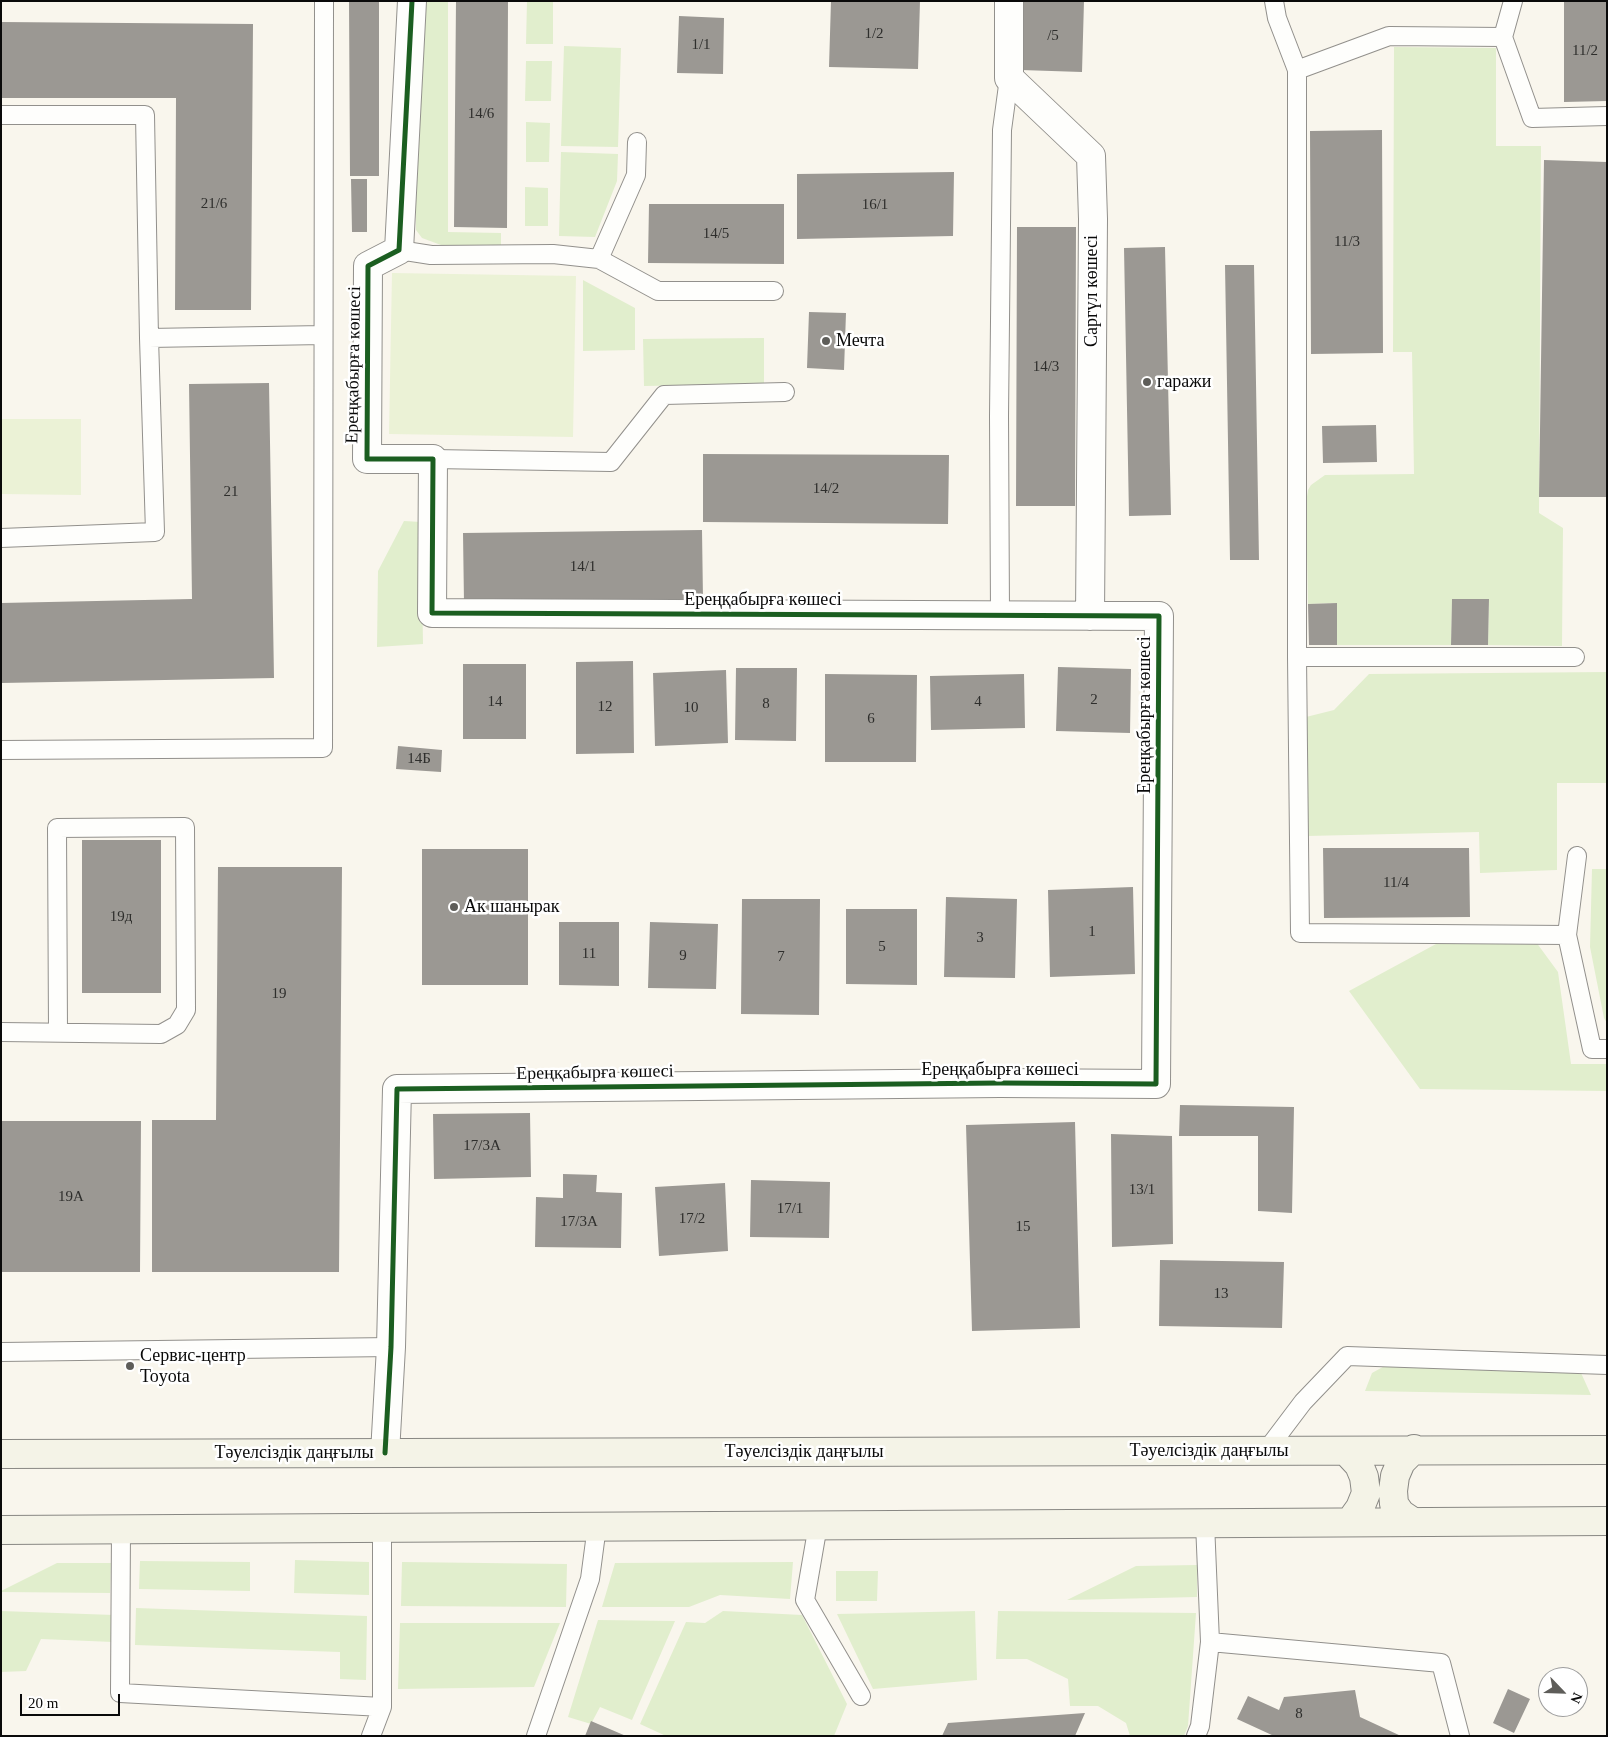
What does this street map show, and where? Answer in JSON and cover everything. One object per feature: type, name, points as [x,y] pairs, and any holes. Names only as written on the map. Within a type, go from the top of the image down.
[{"type":"main road","points":[[1413,1522],[1401,1514],[1394,1504],[1393,1491],[1401,1462],[1414,1449]]},
{"type":"main road","name":"Тәуелсіздік даңғылы","points":[[1,1454],[1607,1450]]},
{"type":"main road","points":[[1346,1452],[1359,1465],[1364,1477],[1366,1493],[1360,1508],[1350,1522]]},
{"type":"main road","points":[[1,1530],[1607,1521]]},
{"type":"street","points":[[400,250],[412,1]]},
{"type":"street","points":[[1010,1],[1010,78]]},
{"type":"street","name":"Саргүл көшесі","points":[[1010,78],[1091,156],[1093,229],[1090,616]]},
{"type":"street","name":"Ереңқабырға көшесі","points":[[384,1453],[391,1347],[397,1089],[1000,1083],[1156,1084],[1159,616],[432,613],[433,459],[367,459],[368,266],[400,250]]},
{"type":"lane","points":[[1,750],[323,748],[324,1]]},
{"type":"lane","points":[[1274,1],[1277,18],[1297,70],[1297,657],[1300,933],[1567,935]]},
{"type":"lane","points":[[1513,1],[1503,37],[1532,118],[1607,116]]},
{"type":"lane","points":[[1297,70],[1389,36],[1503,37]]},
{"type":"lane","points":[[1000,615],[999,416],[1002,130],[1010,78]]},
{"type":"lane","points":[[1,116],[145,115],[155,532],[1,538]]},
{"type":"lane","points":[[599,259],[636,175],[637,142]]},
{"type":"lane","points":[[400,250],[431,255],[553,254],[599,259],[658,291],[774,291]]},
{"type":"lane","points":[[149,338],[323,335]]},
{"type":"lane","points":[[433,459],[611,462],[664,395],[785,392]]},
{"type":"lane","points":[[1297,657],[1575,657]]},
{"type":"lane","points":[[1,1032],[160,1034],[177,1025],[186,1010],[186,827],[57,828],[58,1032]]},
{"type":"lane","points":[[1577,856],[1567,935],[1592,1049],[1607,1049]]},
{"type":"lane","points":[[1,1352],[391,1347]]},
{"type":"lane","points":[[1266,1451],[1303,1402],[1347,1356],[1607,1365]]},
{"type":"lane","points":[[1196,1736],[1200,1726],[1210,1642],[1206,1523]]},
{"type":"lane","points":[[818,1525],[805,1600],[861,1696]]},
{"type":"lane","points":[[536,1736],[590,1578],[597,1526]]},
{"type":"lane","points":[[371,1736],[382,1707],[382,1528]]},
{"type":"lane","points":[[121,1530],[120,1693],[382,1707]]},
{"type":"lane","points":[[1210,1642],[1441,1664],[1460,1736]]},
{"type":"green space","points":[[415,1],[448,1],[448,232],[501,233],[501,246],[441,245],[422,238],[416,230]]},
{"type":"green space","points":[[527,1],[553,1],[553,44],[526,44]]},
{"type":"green space","points":[[564,46],[621,48],[618,147],[561,146]]},
{"type":"green space","points":[[1394,47],[1496,48],[1496,146],[1541,146],[1539,513],[1563,528],[1562,646],[1488,645],[1489,599],[1452,599],[1451,645],[1337,645],[1337,603],[1308,604],[1306,503],[1308,490],[1311,485],[1325,475],[1414,474],[1412,352],[1393,352]]},
{"type":"green space","points":[[526,61],[552,61],[551,101],[525,101]]},
{"type":"green space","points":[[526,122],[550,123],[549,162],[526,162]]},
{"type":"green space","points":[[561,152],[618,154],[617,181],[595,237],[559,236]]},
{"type":"green space","points":[[525,187],[548,188],[548,226],[525,226]]},
{"type":"green space","points":[[392,273],[576,276],[573,437],[389,434]]},
{"type":"green space","points":[[583,280],[635,308],[635,350],[583,351]]},
{"type":"green space","points":[[764,338],[764,384],[644,386],[643,339]]},
{"type":"green space","points":[[1,419],[81,419],[81,495],[1,494]]},
{"type":"green space","points":[[404,521],[421,522],[423,644],[377,647],[378,571]]},
{"type":"green space","points":[[1607,672],[1607,783],[1557,783],[1557,870],[1480,873],[1479,832],[1307,836],[1306,717],[1334,710],[1369,674]]},
{"type":"green space","points":[[1592,869],[1607,869],[1607,1023],[1604,1018],[1590,947]]},
{"type":"green space","points":[[1536,942],[1558,972],[1571,1064],[1607,1064],[1607,1091],[1420,1089],[1349,991],[1436,944]]},
{"type":"green space","points":[[1399,1358],[1577,1364],[1591,1395],[1365,1391],[1372,1373]]},
{"type":"green space","points":[[295,1560],[369,1562],[369,1595],[294,1593]]},
{"type":"green space","points":[[140,1561],[250,1562],[250,1591],[139,1589]]},
{"type":"green space","points":[[402,1562],[567,1564],[566,1607],[401,1606]]},
{"type":"green space","points":[[793,1562],[790,1599],[720,1595],[689,1607],[602,1607],[615,1563]]},
{"type":"green space","points":[[57,1563],[111,1563],[110,1593],[1,1592],[1,1591]]},
{"type":"green space","points":[[1197,1565],[1197,1597],[1067,1600],[1136,1566]]},
{"type":"green space","points":[[836,1571],[878,1571],[877,1601],[836,1601]]},
{"type":"green space","points":[[136,1608],[367,1616],[366,1680],[340,1679],[340,1652],[135,1645]]},
{"type":"green space","points":[[1,1611],[114,1615],[113,1642],[41,1639],[26,1671],[1,1672]]},
{"type":"green space","points":[[723,1611],[802,1615],[847,1704],[834,1736],[666,1736],[640,1724],[686,1622],[705,1623]]},
{"type":"green space","points":[[975,1611],[977,1680],[873,1689],[837,1614]]},
{"type":"green space","points":[[998,1611],[1196,1613],[1188,1726],[1184,1736],[1130,1736],[1126,1723],[1098,1706],[1070,1706],[1068,1679],[1027,1659],[996,1659]]},
{"type":"green space","points":[[598,1620],[675,1621],[632,1720],[600,1707],[591,1724],[568,1717]]},
{"type":"green space","points":[[400,1623],[560,1623],[534,1687],[398,1689]]},
{"type":"building","points":[[349,1],[379,1],[379,176],[350,176]]},
{"type":"building","points":[[456,1],[508,1],[507,228],[454,227]]},
{"type":"building","points":[[831,1],[920,1],[918,69],[829,67]]},
{"type":"building","points":[[1024,1],[1084,1],[1082,72],[1021,70]]},
{"type":"building","points":[[1564,1],[1607,1],[1607,101],[1564,102]]},
{"type":"building","points":[[679,16],[724,18],[723,74],[677,73]]},
{"type":"building","points":[[1,22],[253,24],[251,310],[175,310],[176,98],[1,98]]},
{"type":"building","points":[[1382,130],[1383,353],[1311,354],[1310,131]]},
{"type":"building","points":[[1544,160],[1607,162],[1607,497],[1539,497]]},
{"type":"building","points":[[954,172],[953,236],[797,239],[797,174]]},
{"type":"building","points":[[351,179],[367,179],[367,232],[352,232]]},
{"type":"building","points":[[649,204],[784,204],[784,264],[648,263]]},
{"type":"building","points":[[1017,227],[1076,227],[1075,506],[1016,506]]},
{"type":"building","name":"гаражи","points":[[1165,247],[1171,515],[1129,516],[1124,248]]},
{"type":"building","points":[[1225,265],[1254,265],[1259,560],[1230,560]]},
{"type":"building","name":"Мечта","points":[[809,312],[846,313],[844,370],[807,368]]},
{"type":"building","points":[[269,383],[274,678],[1,683],[1,603],[192,599],[189,384]]},
{"type":"building","points":[[1376,425],[1377,462],[1323,463],[1322,426]]},
{"type":"building","points":[[703,454],[949,455],[948,524],[703,522]]},
{"type":"building","points":[[702,530],[703,600],[464,603],[463,533]]},
{"type":"building","points":[[1452,599],[1489,599],[1488,645],[1451,645]]},
{"type":"building","points":[[1337,603],[1337,645],[1309,645],[1308,604]]},
{"type":"building","points":[[633,661],[634,753],[576,754],[576,662]]},
{"type":"building","points":[[463,664],[526,664],[526,739],[463,739]]},
{"type":"building","points":[[1058,667],[1131,669],[1130,733],[1056,731]]},
{"type":"building","points":[[736,668],[797,668],[796,741],[735,740]]},
{"type":"building","points":[[726,670],[728,743],[655,746],[653,673]]},
{"type":"building","points":[[825,674],[917,675],[916,762],[825,762]]},
{"type":"building","points":[[1024,674],[1025,728],[931,730],[930,676]]},
{"type":"building","points":[[398,746],[442,750],[441,772],[396,769]]},
{"type":"building","points":[[82,840],[161,840],[161,993],[82,993]]},
{"type":"building","points":[[1323,848],[1469,848],[1470,917],[1324,918]]},
{"type":"building","points":[[422,849],[528,849],[528,985],[422,985]]},
{"type":"building","points":[[218,867],[342,867],[339,1272],[152,1272],[152,1120],[216,1120]]},
{"type":"building","points":[[1133,887],[1135,974],[1050,977],[1048,890]]},
{"type":"building","points":[[946,897],[1017,899],[1015,978],[944,977]]},
{"type":"building","points":[[742,899],[820,899],[819,1015],[741,1014]]},
{"type":"building","points":[[846,909],[917,909],[917,985],[846,984]]},
{"type":"building","points":[[559,922],[619,922],[619,986],[559,985]]},
{"type":"building","points":[[650,922],[718,924],[716,989],[648,988]]},
{"type":"building","points":[[1180,1105],[1294,1107],[1292,1213],[1258,1211],[1258,1136],[1179,1136]]},
{"type":"building","points":[[530,1113],[531,1177],[434,1179],[433,1114]]},
{"type":"building","points":[[1,1121],[141,1121],[140,1272],[1,1272]]},
{"type":"building","points":[[1075,1122],[1080,1328],[972,1331],[966,1125]]},
{"type":"building","points":[[1111,1134],[1172,1136],[1173,1244],[1112,1247]]},
{"type":"building","points":[[563,1174],[597,1175],[596,1192],[622,1193],[621,1248],[535,1247],[536,1197],[563,1198]]},
{"type":"building","points":[[751,1180],[830,1182],[829,1238],[750,1237]]},
{"type":"building","points":[[725,1183],[728,1251],[659,1256],[655,1187]]},
{"type":"building","points":[[1160,1260],[1284,1262],[1282,1328],[1159,1326]]},
{"type":"building","points":[[1508,1689],[1530,1699],[1514,1733],[1493,1723]]},
{"type":"building","points":[[1355,1690],[1360,1717],[1401,1736],[1274,1736],[1237,1719],[1248,1696],[1279,1710],[1284,1697]]},
{"type":"building","points":[[1085,1713],[1075,1736],[942,1736],[948,1723]]},
{"type":"building","points":[[591,1721],[626,1736],[585,1736]]},
{"type":"cycle path","points":[[385,1453],[391,1347],[397,1089],[1000,1083],[1156,1084],[1159,616],[432,613],[433,459],[367,459],[368,266],[399,250],[412,1]]},
{"type":"place","name":"Мечта","points":[[826,341]]},
{"type":"place","name":"гаражи","points":[[1147,382]]},
{"type":"place","name":"Ак шанырак","points":[[454,907]]},
{"type":"place","name":"Сервис-центр Toyota","points":[[130,1366]]}]
